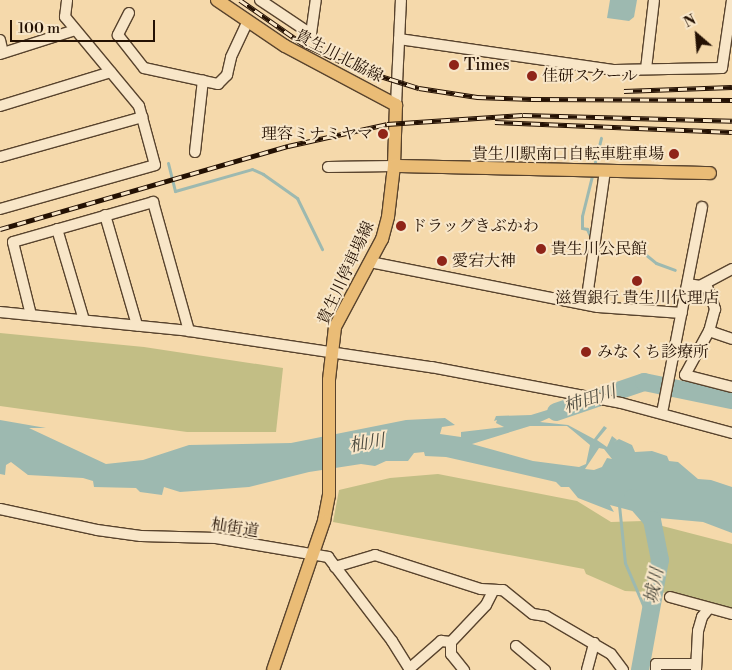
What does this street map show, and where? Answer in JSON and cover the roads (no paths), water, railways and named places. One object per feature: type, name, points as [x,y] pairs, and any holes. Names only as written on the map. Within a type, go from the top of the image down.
[{"type":"main road","name":"貴生川北脇線","points":[[217,0],[285,46],[396,105]]},
{"type":"main road","points":[[396,105],[394,166],[710,173]]},
{"type":"main road","name":"貴生川停車場線","points":[[273,670],[324,521],[330,476],[332,357],[335,327],[370,262],[388,218],[394,166]]},
{"type":"street","points":[[0,209],[155,165],[139,106],[65,17],[67,0]]},
{"type":"street","points":[[260,0],[311,34],[316,0]]},
{"type":"street","points":[[396,105],[401,0]]},
{"type":"street","points":[[646,70],[654,0]]},
{"type":"street","points":[[399,39],[604,69],[722,68],[732,0]]},
{"type":"street","points":[[129,13],[118,35],[144,68],[218,84],[228,75],[231,57],[248,22]]},
{"type":"street","points":[[0,40],[2,54],[75,30]]},
{"type":"street","points":[[0,106],[111,72]]},
{"type":"street","points":[[195,152],[203,80]]},
{"type":"street","points":[[0,157],[142,117]]},
{"type":"street","points":[[328,167],[394,166]]},
{"type":"street","points":[[586,304],[605,170]]},
{"type":"street","points":[[31,315],[13,242],[152,202],[190,331]]},
{"type":"street","points":[[662,413],[702,207]]},
{"type":"street","points":[[105,215],[137,325]]},
{"type":"street","points":[[57,230],[84,320]]},
{"type":"street","points":[[370,262],[626,311],[654,310],[682,314]]},
{"type":"street","points":[[688,284],[706,284],[732,268]]},
{"type":"street","points":[[706,284],[715,309],[709,331],[685,375],[732,387]]},
{"type":"street","points":[[0,312],[190,331],[332,357],[566,391],[662,413],[732,434]]},
{"type":"street","points":[[709,331],[732,339]]},
{"type":"street","name":"杣街道","points":[[0,509],[88,529],[141,536],[216,538],[328,557],[381,626],[410,669]]},
{"type":"street","points":[[335,567],[376,555],[494,591],[507,591],[533,614],[546,616],[594,643],[616,658],[623,670]]},
{"type":"street","points":[[464,670],[451,654],[451,642],[486,605],[494,591]]},
{"type":"street","points":[[670,598],[732,614]]},
{"type":"street","points":[[656,670],[656,664],[696,667],[698,631],[702,617],[709,608]]},
{"type":"street","points":[[410,669],[441,641],[451,642]]},
{"type":"street","points":[[587,670],[594,643]]},
{"type":"street","points":[[516,646],[545,670]]},
{"type":"water","points":[[610,0],[637,0],[634,17],[629,21],[607,18]]},
{"type":"water","name":"杣川","points":[[570,403],[580,404],[540,422],[568,425],[594,439],[604,426],[607,428],[597,440],[607,447],[612,436],[617,440],[614,442],[619,439],[632,445],[635,452],[652,451],[667,456],[669,461],[678,462],[698,479],[711,480],[732,487],[732,533],[703,522],[659,518],[610,505],[614,512],[578,498],[569,487],[561,487],[556,482],[446,457],[425,456],[424,452],[414,453],[408,461],[386,461],[375,466],[361,464],[309,472],[249,487],[180,492],[164,487],[162,495],[140,492],[136,488],[94,487],[93,481],[83,478],[28,475],[11,462],[6,465],[5,475],[0,474],[0,420],[46,428],[29,428],[106,464],[143,460],[189,445],[291,443],[406,420],[445,418],[455,425],[442,427],[440,434],[461,437],[461,432],[504,427],[496,423],[497,420],[494,421],[496,416],[531,415]],"holes":[[[530,426],[567,426],[590,445],[586,464],[579,467],[533,461],[472,444]],[[599,448],[604,449],[612,459],[607,458],[602,467],[594,470],[585,469]]]},
{"type":"waterway","points":[[594,166],[601,138]]},
{"type":"waterway","points":[[168,163],[175,191],[252,169],[263,174],[297,198],[322,249]]},
{"type":"waterway","points":[[591,238],[587,229],[582,228],[582,216],[592,176]]},
{"type":"waterway","points":[[608,247],[645,254],[656,263],[675,270]]},
{"type":"waterway","name":"柿田川","points":[[651,383],[653,377]]},
{"type":"waterway","name":"柿田川","points":[[556,412],[644,382],[732,400]]},
{"type":"waterway","name":"城川","points":[[633,498],[652,520],[660,560],[640,670]]},
{"type":"waterway","points":[[619,505],[625,563],[650,621]]},
{"type":"railway","points":[[240,0],[303,44],[355,68],[419,88],[477,97],[732,100]]},
{"type":"railway","points":[[624,91],[732,87]]},
{"type":"railway","points":[[0,229],[288,146],[387,124],[523,115],[732,121]]},
{"type":"railway","points":[[495,122],[732,132]]},
{"type":"place","name":"Times","points":[[454,65]]},
{"type":"place","name":"佳研スクール","points":[[532,76]]},
{"type":"place","name":"理容ミナミヤマ","points":[[383,134]]},
{"type":"place","name":"貴生川駅南口自転車駐車場","points":[[674,154]]},
{"type":"place","name":"ドラッグきぶかわ","points":[[401,226]]},
{"type":"place","name":"貴生川公民館","points":[[541,249]]},
{"type":"place","name":"愛宕大神","points":[[442,261]]},
{"type":"place","name":"滋賀銀行 貴生川代理店","points":[[637,281]]},
{"type":"place","name":"みなくち診療所","points":[[586,352]]}]
